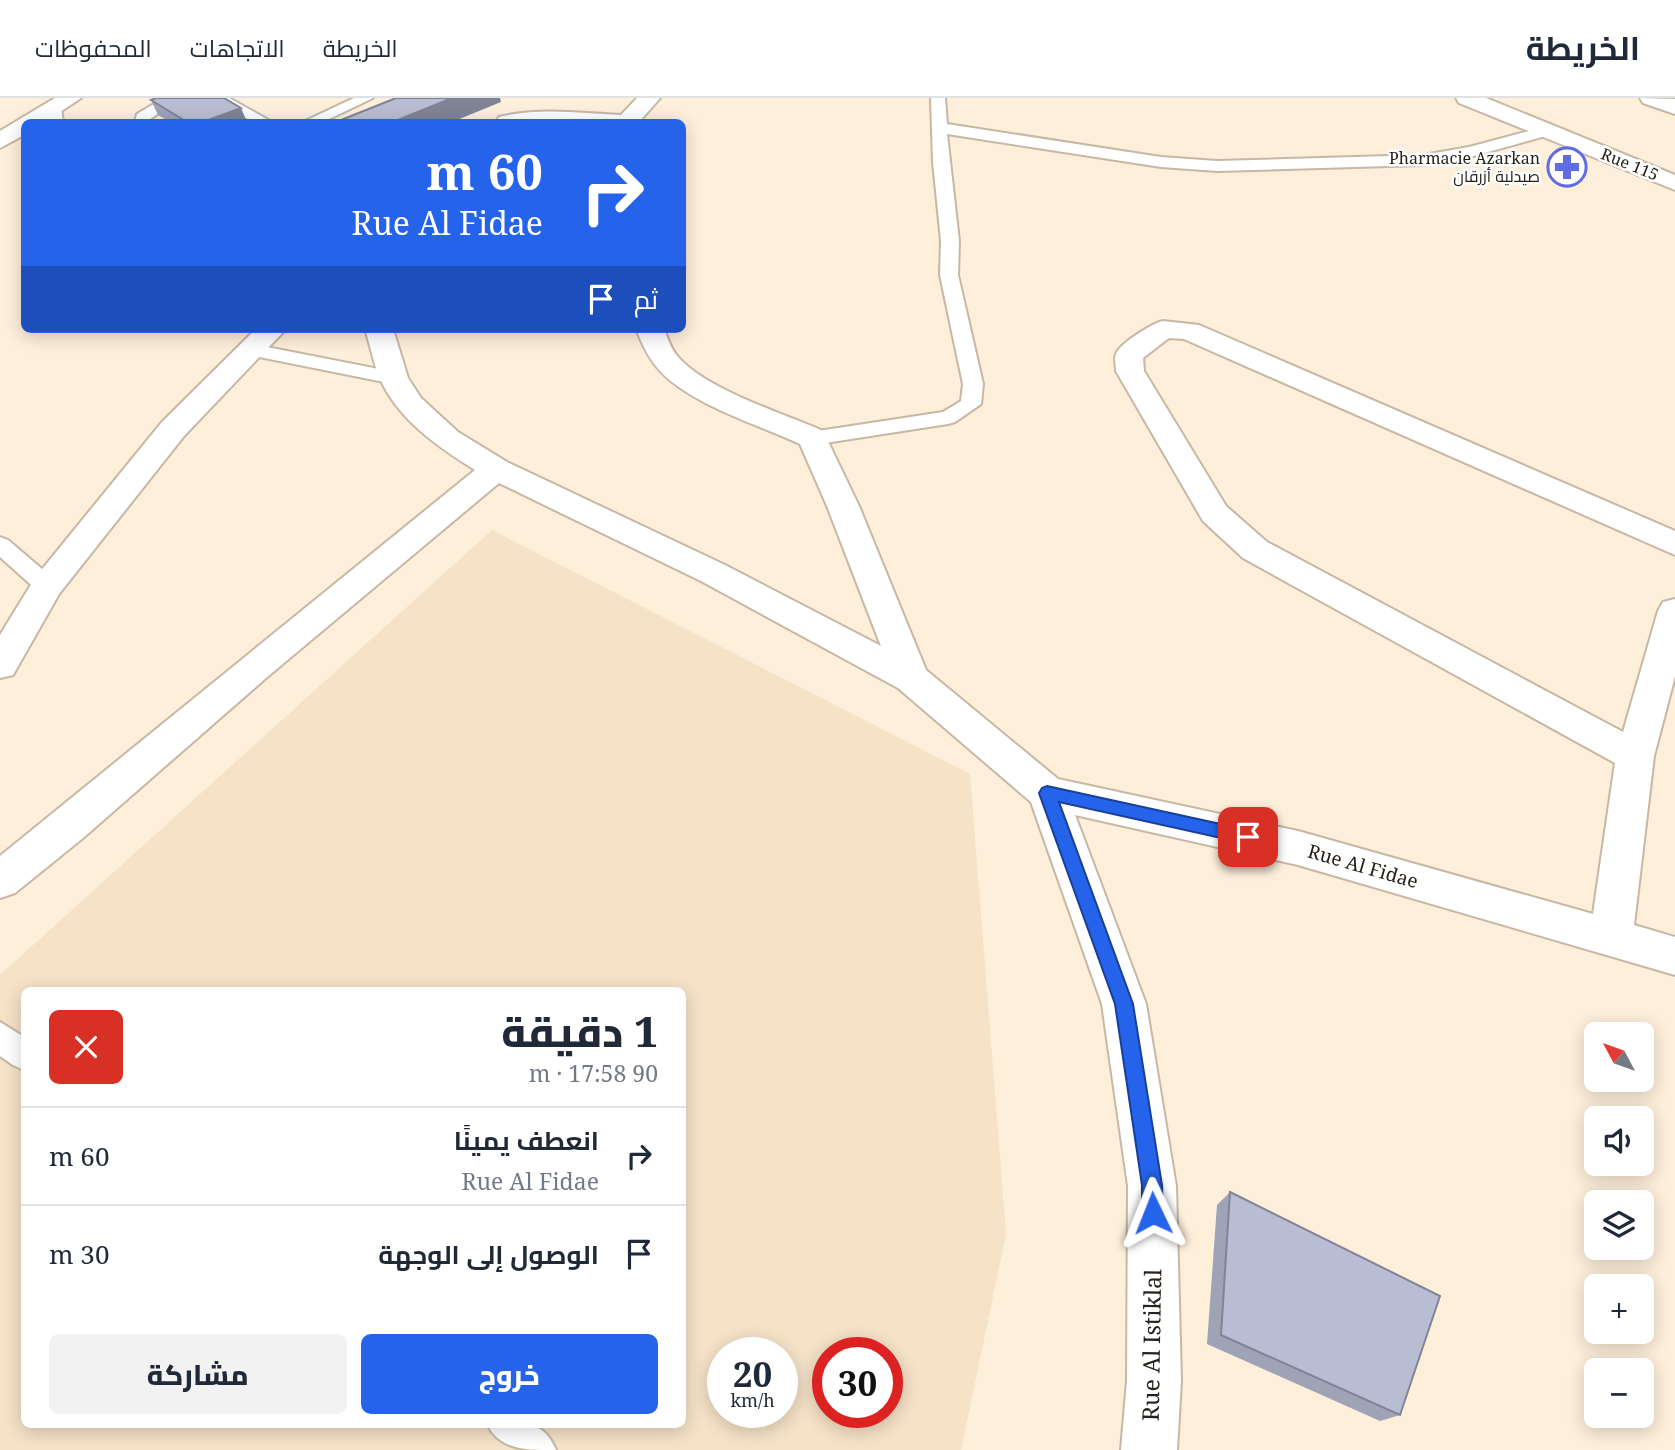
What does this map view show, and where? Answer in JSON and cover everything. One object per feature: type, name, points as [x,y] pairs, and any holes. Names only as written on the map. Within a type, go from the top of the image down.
[{"type":"street","points":[[629,119],[649,98]]},
{"type":"street","name":"Rue 115","points":[[1467,98],[1508,107],[1548,131],[1675,183]]},
{"type":"street","points":[[1651,98],[1675,107]]},
{"type":"street","points":[[37,119],[60,109]]},
{"type":"street","points":[[528,119],[558,119]]},
{"type":"street","points":[[0,141],[21,128]]},
{"type":"street","points":[[1635,756],[1255,550],[1213,513],[1130,371],[1129,355],[1163,329],[1189,331],[1675,544]]},
{"type":"street","points":[[380,333],[394,378],[411,404],[447,439],[496,469],[713,573],[911,678],[1047,793]]},
{"type":"street","points":[[652,333],[659,352],[674,370],[694,383],[812,438],[843,506],[911,678]]},
{"type":"street","points":[[0,665],[47,586],[173,429],[262,340]]},
{"type":"street","points":[[0,880],[69,826],[253,667],[496,469]]},
{"type":"street","points":[[1611,936],[1635,756],[1675,611]]},
{"type":"street","name":"Rue Al Fidae","points":[[1047,793],[1298,848],[1675,956]]},
{"type":"street","name":"Rue Al Istiklal","points":[[1047,793],[1124,1004],[1152,1185],[1154,1381],[1149,1450]]},
{"type":"lane","points":[[142,119],[174,98]]},
{"type":"lane","points":[[218,98],[258,119]]},
{"type":"lane","points":[[812,438],[948,418],[971,404],[974,384],[949,275],[950,241],[941,162],[938,98]]},
{"type":"lane","points":[[316,119],[354,100]]},
{"type":"lane","points":[[941,128],[1136,159],[1217,166],[1424,160],[1471,152],[1548,131]]},
{"type":"lane","points":[[262,340],[394,378]]},
{"type":"lane","points":[[0,545],[47,586]]},
{"type":"lane","points":[[0,1037],[21,1053]]},
{"type":"lane","points":[[510,1428],[537,1450]]},
{"type":"shaded area","points":[[492,530],[970,774],[1006,1234],[961,1450],[0,1450],[0,975]]},
{"type":"building","points":[[224,98],[241,108],[211,119],[182,119],[151,100]]},
{"type":"building","points":[[396,98],[452,98],[400,119],[344,119]]},
{"type":"building","points":[[1230,1192],[1440,1296],[1400,1415],[1221,1335]]},
{"type":"place","name":"Pharmacie Azarkan صيدلية أزرقان","points":[[1567,167]]},
{"type":"route","points":[[1153,1213],[1152,1185],[1124,1004],[1047,793],[1248,837]]}]
